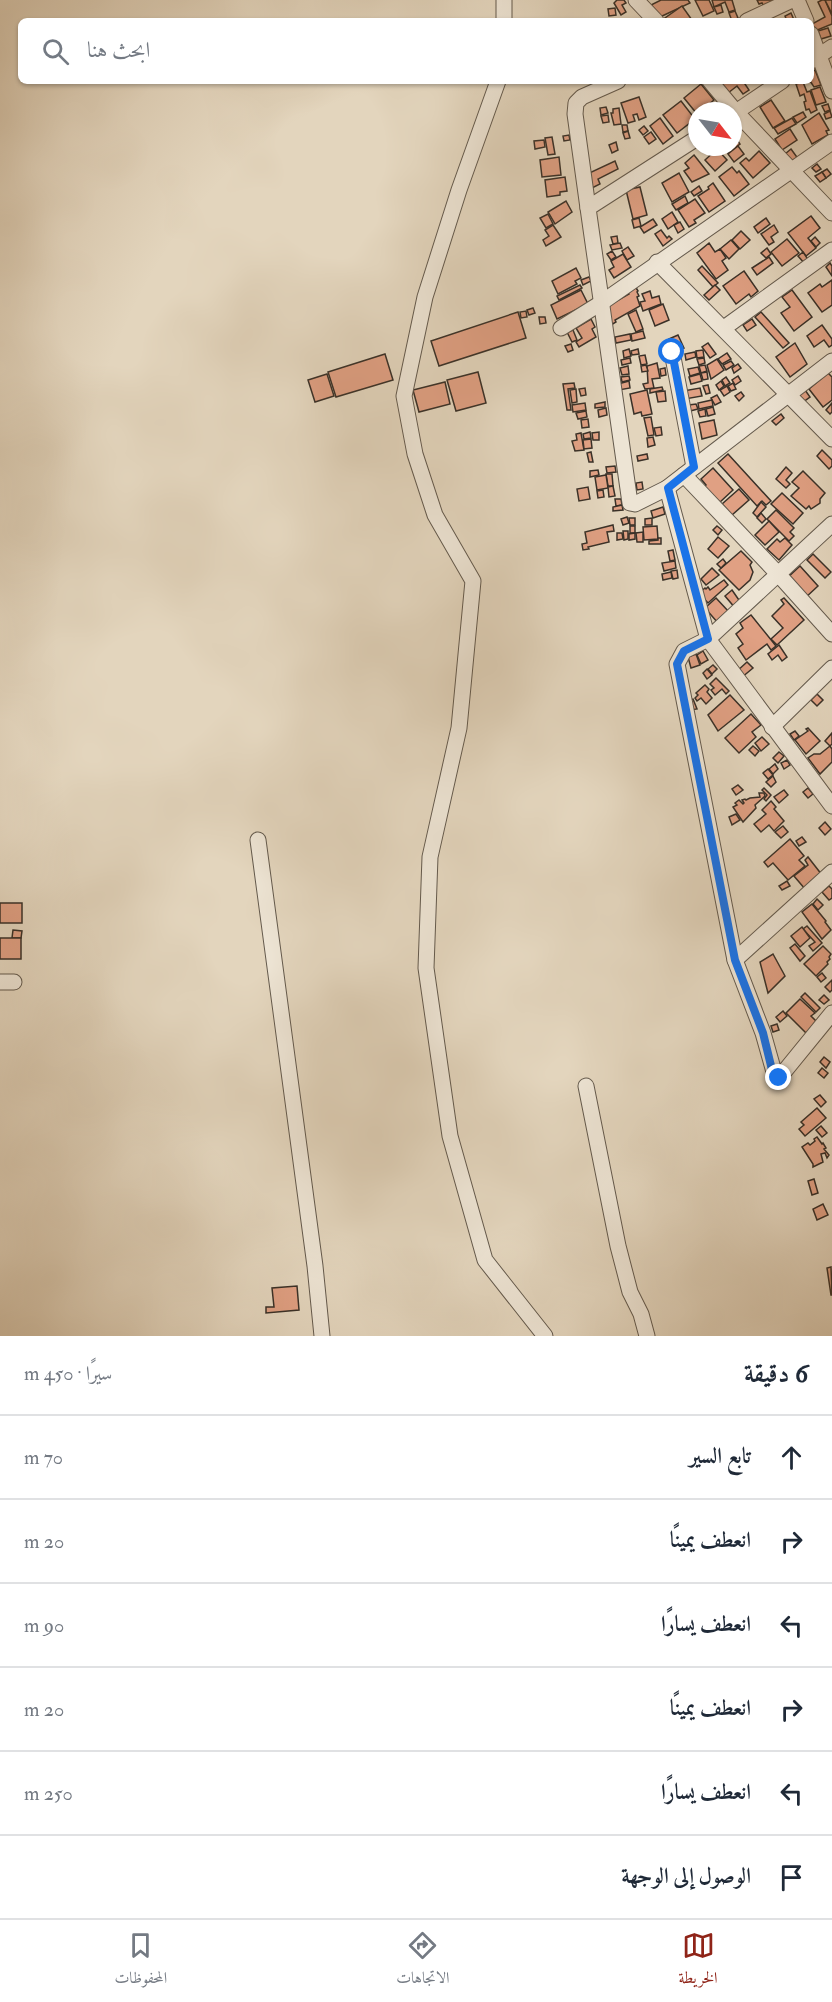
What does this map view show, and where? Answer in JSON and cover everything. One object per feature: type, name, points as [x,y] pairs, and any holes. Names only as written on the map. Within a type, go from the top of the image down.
[{"type":"street","points":[[504,0],[504,18]]},
{"type":"street","points":[[636,0],[654,18]]},
{"type":"street","points":[[753,18],[792,0]]},
{"type":"street","points":[[797,0],[805,18]]},
{"type":"street","points":[[814,40],[832,91]]},
{"type":"street","points":[[497,84],[459,190],[425,297],[404,396],[415,454],[435,515],[473,581],[459,728],[430,856],[426,968],[450,1136],[485,1260],[545,1336]]},
{"type":"street","points":[[611,84],[582,97],[576,103],[575,114],[629,500],[632,505],[668,488],[832,361]]},
{"type":"street","points":[[712,84],[726,102]]},
{"type":"street","points":[[742,108],[778,84]]},
{"type":"street","points":[[742,120],[832,213]]},
{"type":"street","points":[[561,328],[601,303],[832,142]]},
{"type":"street","points":[[588,208],[688,144]]},
{"type":"street","points":[[724,328],[832,250]]},
{"type":"street","points":[[657,262],[832,439]]},
{"type":"street","points":[[672,352],[689,471],[832,634]]},
{"type":"street","points":[[668,488],[708,639],[832,806]]},
{"type":"street","points":[[832,524],[708,639],[684,651],[677,664],[735,960],[763,1033],[776,1079],[832,1013]]},
{"type":"street","points":[[772,727],[832,668]]},
{"type":"street","points":[[258,840],[315,1266],[322,1336]]},
{"type":"street","points":[[735,960],[832,872]]},
{"type":"street","points":[[586,1086],[618,1246],[630,1292],[641,1314],[647,1336]]},
{"type":"building","points":[[617,0],[624,0],[626,3],[622,5],[626,12],[621,15],[614,3]]},
{"type":"building","points":[[661,0],[688,0],[690,3],[660,17],[651,5]]},
{"type":"building","points":[[695,0],[709,0],[714,11],[703,16]]},
{"type":"building","points":[[712,0],[732,0],[735,10],[729,12],[725,2],[714,7]]},
{"type":"building","points":[[757,0],[779,0],[764,7]]},
{"type":"building","points":[[825,0],[832,16],[832,24],[815,31],[814,23],[825,17],[818,2]]},
{"type":"building","points":[[825,0],[832,0],[832,14]]},
{"type":"building","points":[[721,5],[723,12],[717,14],[714,7]]},
{"type":"building","points":[[682,6],[691,18],[665,18]]},
{"type":"building","points":[[615,8],[616,15],[609,16],[608,9]]},
{"type":"building","points":[[735,11],[738,18],[731,18],[729,13]]},
{"type":"building","points":[[791,13],[793,18],[786,18],[785,16]]},
{"type":"building","points":[[828,28],[831,36],[821,39],[818,31]]},
{"type":"building","points":[[814,70],[821,85],[814,87],[812,84],[814,84]]},
{"type":"building","points":[[701,84],[714,100],[688,103],[684,98]]},
{"type":"building","points":[[721,84],[745,84],[749,90],[743,94],[737,86],[728,93]]},
{"type":"building","points":[[796,84],[804,84],[807,92],[810,91],[817,110],[811,113],[809,109],[806,110],[804,94],[800,96]]},
{"type":"building","points":[[820,87],[826,102],[816,105],[811,90]]},
{"type":"building","points":[[639,97],[646,117],[639,120],[637,114],[633,115],[635,121],[628,123],[621,103]]},
{"type":"building","points":[[771,100],[785,121],[773,128],[760,107]]},
{"type":"building","points":[[681,101],[688,110],[688,124],[677,133],[663,115]]},
{"type":"building","points":[[828,104],[830,110],[825,112],[822,106]]},
{"type":"building","points":[[606,107],[608,113],[601,115],[600,108]]},
{"type":"building","points":[[619,108],[621,124],[614,125],[611,113],[613,109]]},
{"type":"building","points":[[830,111],[832,117],[826,119],[824,114]]},
{"type":"building","points":[[803,112],[806,117],[797,123],[793,117]]},
{"type":"building","points":[[819,113],[829,130],[826,131],[828,135],[812,144],[802,125]]},
{"type":"building","points":[[608,115],[609,122],[603,123],[601,116]]},
{"type":"building","points":[[660,118],[673,136],[663,144],[650,126]]},
{"type":"building","points":[[792,118],[796,124],[778,134],[774,128]]},
{"type":"building","points":[[622,125],[627,125],[628,131],[623,132]]},
{"type":"building","points":[[644,126],[648,131],[643,135],[639,130]]},
{"type":"building","points":[[790,129],[797,140],[782,150],[775,139]]},
{"type":"building","points":[[628,131],[630,138],[625,139],[623,133]]},
{"type":"building","points":[[651,132],[656,139],[649,144],[644,137]]},
{"type":"building","points":[[569,135],[570,140],[564,141],[563,136]]},
{"type":"building","points":[[552,137],[555,154],[548,155],[545,138]]},
{"type":"building","points":[[544,140],[545,147],[535,149],[534,141]]},
{"type":"building","points":[[616,142],[618,150],[612,153],[609,145]]},
{"type":"building","points":[[791,149],[799,160],[793,164],[785,154]]},
{"type":"building","points":[[759,151],[770,163],[753,178],[740,163],[746,158],[749,161]]},
{"type":"building","points":[[695,156],[709,174],[692,182],[684,171],[689,168],[685,163]]},
{"type":"building","points":[[709,156],[723,156],[727,160],[715,171],[705,160]]},
{"type":"building","points":[[730,156],[742,156],[734,162]]},
{"type":"building","points":[[559,157],[561,175],[542,177],[540,160]]},
{"type":"building","points":[[615,161],[618,169],[598,179],[600,184],[592,188],[585,175]]},
{"type":"building","points":[[817,164],[821,169],[816,172],[812,168]]},
{"type":"building","points":[[732,167],[737,173],[739,171],[749,184],[734,196],[719,177]]},
{"type":"building","points":[[827,169],[831,174],[826,178],[822,172]]},
{"type":"building","points":[[822,172],[826,178],[820,182],[815,176]]},
{"type":"building","points":[[679,173],[689,192],[672,202],[662,183]]},
{"type":"building","points":[[565,177],[567,191],[560,192],[560,195],[547,197],[545,180]]},
{"type":"building","points":[[713,183],[725,201],[709,212],[698,196],[709,189],[708,187]]},
{"type":"building","points":[[699,186],[702,191],[694,196],[691,192]]},
{"type":"building","points":[[640,187],[647,215],[633,219],[626,190]]},
{"type":"building","points":[[685,196],[688,203],[676,210],[672,204]]},
{"type":"building","points":[[695,199],[705,213],[694,220],[696,223],[689,227],[678,210]]},
{"type":"building","points":[[566,201],[572,212],[555,224],[548,212]]},
{"type":"building","points":[[672,212],[678,222],[668,229],[662,219]]},
{"type":"building","points":[[548,214],[553,224],[546,228],[540,218]]},
{"type":"building","points":[[811,216],[820,228],[808,238],[816,248],[806,256],[788,233]]},
{"type":"building","points":[[639,218],[641,226],[634,228],[632,220]]},
{"type":"building","points":[[766,218],[770,224],[758,233],[754,227]]},
{"type":"building","points":[[653,219],[657,225],[644,233],[640,227]]},
{"type":"building","points":[[680,222],[684,229],[678,233],[674,225]]},
{"type":"building","points":[[553,225],[561,237],[546,246],[543,240],[549,236],[545,230]]},
{"type":"building","points":[[774,225],[778,232],[771,237],[774,242],[769,245],[761,234]]},
{"type":"building","points":[[661,230],[667,238],[669,236],[672,239],[663,246],[655,234]]},
{"type":"building","points":[[741,231],[750,240],[740,249],[732,240]]},
{"type":"building","points":[[617,236],[618,243],[613,244],[611,237]]},
{"type":"building","points":[[815,237],[820,243],[816,247],[811,241]]},
{"type":"building","points":[[787,239],[799,253],[782,266],[771,252]]},
{"type":"building","points":[[731,240],[739,249],[729,259],[720,249]]},
{"type":"building","points":[[620,243],[622,248],[612,250],[610,245]]},
{"type":"building","points":[[709,243],[715,252],[720,249],[726,258],[722,261],[728,270],[716,279],[697,253]]},
{"type":"building","points":[[628,247],[634,256],[627,260],[622,251]]},
{"type":"building","points":[[767,248],[771,254],[766,258],[761,253]]},
{"type":"building","points":[[612,251],[616,257],[611,260],[607,254]]},
{"type":"building","points":[[803,252],[809,261],[805,264],[798,256]]},
{"type":"building","points":[[623,254],[631,267],[614,278],[609,270],[614,267],[611,261]]},
{"type":"building","points":[[769,257],[773,263],[757,275],[752,268]]},
{"type":"building","points":[[830,263],[832,266],[832,276],[826,267]]},
{"type":"building","points":[[702,266],[718,283],[713,287],[698,270]]},
{"type":"building","points":[[576,268],[581,278],[575,281],[577,284],[558,294],[552,281]]},
{"type":"building","points":[[744,271],[758,291],[751,297],[749,294],[736,304],[723,286]]},
{"type":"building","points":[[589,277],[591,281],[583,285],[581,280]]},
{"type":"building","points":[[832,280],[832,305],[822,312],[808,293],[820,284],[822,287]]},
{"type":"building","points":[[580,285],[582,288],[559,300],[557,296]]},
{"type":"building","points":[[715,285],[720,290],[709,300],[704,295]]},
{"type":"building","points":[[635,286],[640,306],[615,320],[616,322],[611,325],[606,307],[629,294],[628,292]]},
{"type":"building","points":[[581,290],[588,304],[557,319],[551,305]]},
{"type":"building","points":[[792,290],[812,317],[794,331],[781,313],[790,307],[782,297]]},
{"type":"building","points":[[650,291],[652,298],[659,296],[661,304],[643,311],[640,302],[645,301],[642,294]]},
{"type":"building","points":[[663,304],[669,320],[655,326],[649,310]]},
{"type":"building","points":[[533,308],[535,313],[529,315],[527,310]]},
{"type":"building","points":[[636,310],[643,329],[636,332],[628,314]]},
{"type":"building","points":[[526,311],[527,317],[521,318],[520,312]]},
{"type":"building","points":[[518,312],[526,338],[439,366],[431,341]]},
{"type":"building","points":[[761,312],[789,343],[783,348],[755,317]]},
{"type":"building","points":[[539,317],[545,317],[546,323],[540,324]]},
{"type":"building","points":[[591,319],[596,337],[579,347],[576,342],[582,338],[576,328]]},
{"type":"building","points":[[752,319],[756,325],[747,331],[743,325]]},
{"type":"building","points":[[822,325],[832,339],[832,345],[829,347],[824,340],[814,347],[807,336]]},
{"type":"building","points":[[573,330],[577,340],[572,342],[567,332]]},
{"type":"building","points":[[643,331],[645,338],[632,341],[631,334]]},
{"type":"building","points":[[630,334],[631,340],[616,343],[615,337]]},
{"type":"building","points":[[678,335],[684,348],[675,352],[669,339]]},
{"type":"building","points":[[708,343],[716,354],[710,358],[702,347]]},
{"type":"building","points":[[795,343],[807,364],[790,377],[776,357]]},
{"type":"building","points":[[571,344],[573,350],[568,352],[565,346]]},
{"type":"building","points":[[629,349],[631,356],[624,358],[623,351]]},
{"type":"building","points":[[638,349],[639,354],[632,355],[631,351]]},
{"type":"building","points":[[703,350],[704,357],[697,358],[696,351]]},
{"type":"building","points":[[695,352],[696,357],[686,360],[685,354]]},
{"type":"building","points":[[727,353],[731,359],[722,364],[718,359]]},
{"type":"building","points":[[385,354],[393,380],[336,397],[328,372]]},
{"type":"building","points":[[645,355],[647,364],[641,365],[639,356]]},
{"type":"building","points":[[630,358],[631,363],[622,365],[621,360]]},
{"type":"building","points":[[704,358],[705,363],[699,365],[697,359]]},
{"type":"building","points":[[717,359],[724,370],[711,379],[707,365]]},
{"type":"building","points":[[731,361],[734,365],[726,370],[723,365]]},
{"type":"building","points":[[657,363],[660,378],[652,379],[654,388],[645,389],[643,384],[648,383],[647,366]]},
{"type":"building","points":[[738,364],[741,368],[734,373],[732,368]]},
{"type":"building","points":[[646,365],[648,371],[642,372],[641,366]]},
{"type":"building","points":[[705,365],[707,371],[701,373],[699,366]]},
{"type":"building","points":[[628,366],[629,374],[622,375],[620,368]]},
{"type":"building","points":[[698,367],[700,373],[690,376],[688,369]]},
{"type":"building","points":[[665,368],[666,375],[661,376],[660,369]]},
{"type":"building","points":[[478,372],[486,403],[456,411],[447,380]]},
{"type":"building","points":[[707,372],[708,379],[703,380],[701,373]]},
{"type":"building","points":[[828,373],[832,377],[832,400],[823,407],[809,389]]},
{"type":"building","points":[[327,374],[334,396],[315,402],[308,380]]},
{"type":"building","points":[[700,374],[702,381],[691,384],[689,377]]},
{"type":"building","points":[[629,376],[630,380],[622,382],[621,377]]},
{"type":"building","points":[[738,376],[741,381],[735,385],[732,380]]},
{"type":"building","points":[[726,377],[730,383],[725,386],[722,380]]},
{"type":"building","points":[[629,381],[630,388],[619,390],[618,384]]},
{"type":"building","points":[[721,381],[724,386],[719,390],[716,385]]},
{"type":"building","points":[[445,382],[450,404],[419,412],[413,390]]},
{"type":"building","points":[[574,383],[575,388],[568,389],[571,410],[567,410],[563,384]]},
{"type":"building","points":[[733,383],[736,389],[731,391],[728,386]]},
{"type":"building","points":[[708,385],[710,393],[706,394],[703,386]]},
{"type":"building","points":[[727,386],[730,392],[724,396],[720,390]]},
{"type":"building","points":[[662,387],[663,390],[650,393],[650,389]]},
{"type":"building","points":[[585,388],[586,395],[581,396],[579,389]]},
{"type":"building","points":[[700,388],[702,396],[685,399],[683,391]]},
{"type":"building","points":[[576,389],[577,402],[572,403],[570,390]]},
{"type":"building","points":[[647,390],[652,414],[642,416],[641,412],[634,414],[630,394]]},
{"type":"building","points":[[805,390],[810,397],[799,405],[794,398]]},
{"type":"building","points":[[665,391],[666,401],[658,402],[656,392]]},
{"type":"building","points":[[741,392],[744,396],[739,401],[735,396]]},
{"type":"building","points":[[717,395],[721,402],[715,405],[711,398]]},
{"type":"building","points":[[712,400],[713,406],[699,409],[698,403]]},
{"type":"building","points":[[605,402],[605,407],[595,408],[595,404]]},
{"type":"building","points":[[585,403],[586,410],[573,412],[572,405]]},
{"type":"building","points":[[832,403],[832,412],[830,414],[826,410]]},
{"type":"building","points":[[696,404],[698,409],[690,411],[689,405]]},
{"type":"building","points":[[713,407],[715,414],[708,416],[706,409]]},
{"type":"building","points":[[606,408],[607,415],[599,417],[598,410]]},
{"type":"building","points":[[705,409],[706,416],[700,417],[698,411]]},
{"type":"building","points":[[586,411],[587,417],[578,419],[576,413]]},
{"type":"building","points":[[781,414],[784,418],[776,425],[772,421]]},
{"type":"building","points":[[651,417],[654,435],[648,436],[644,418]]},
{"type":"building","points":[[588,419],[589,427],[582,428],[581,420]]},
{"type":"building","points":[[714,420],[717,435],[702,439],[699,423]]},
{"type":"building","points":[[661,427],[662,435],[656,436],[654,428]]},
{"type":"building","points":[[590,432],[591,438],[584,439],[583,434]]},
{"type":"building","points":[[599,432],[599,440],[593,440],[592,433]]},
{"type":"building","points":[[581,433],[584,450],[575,451],[572,441],[577,440],[576,434]]},
{"type":"building","points":[[653,437],[655,445],[648,447],[647,438]]},
{"type":"building","points":[[591,439],[592,448],[584,449],[583,440]]},
{"type":"building","points":[[822,450],[832,460],[832,466],[829,469],[817,456]]},
{"type":"building","points":[[591,452],[593,462],[589,462],[587,453]]},
{"type":"building","points":[[647,454],[648,459],[638,461],[637,456]]},
{"type":"building","points":[[728,454],[771,501],[766,505],[762,501],[757,506],[718,463]]},
{"type":"building","points":[[615,466],[616,472],[607,473],[606,467]]},
{"type":"building","points":[[786,467],[792,473],[786,480],[790,484],[786,488],[776,479]]},
{"type":"building","points":[[713,468],[733,490],[719,503],[704,487],[706,485],[701,479]]},
{"type":"building","points":[[598,470],[599,475],[590,477],[590,471]]},
{"type":"building","points":[[803,471],[825,493],[820,503],[811,509],[809,506],[806,509],[791,496],[799,488],[792,482]]},
{"type":"building","points":[[606,474],[612,474],[613,486],[608,486]]},
{"type":"building","points":[[606,475],[608,488],[597,490],[595,477]]},
{"type":"building","points":[[642,482],[643,489],[637,490],[636,483]]},
{"type":"building","points":[[613,486],[615,496],[609,497],[608,487]]},
{"type":"building","points":[[588,487],[590,499],[579,501],[577,489]]},
{"type":"building","points":[[739,489],[749,500],[732,515],[722,504]]},
{"type":"building","points":[[603,490],[604,497],[598,498],[597,491]]},
{"type":"building","points":[[782,493],[803,513],[793,524],[771,504]]},
{"type":"building","points":[[615,499],[621,499],[622,505],[616,506]]},
{"type":"building","points":[[761,502],[766,507],[757,517],[753,513]]},
{"type":"building","points":[[622,505],[623,510],[613,511],[613,507]]},
{"type":"building","points":[[663,507],[665,514],[653,518],[651,511]]},
{"type":"building","points":[[776,510],[794,528],[790,532],[794,536],[789,541],[767,519]]},
{"type":"building","points":[[761,513],[766,519],[762,523],[757,518]]},
{"type":"building","points":[[627,517],[629,523],[623,525],[621,519]]},
{"type":"building","points":[[629,518],[635,518],[635,525],[630,525]]},
{"type":"building","points":[[652,518],[652,525],[645,525],[645,519]]},
{"type":"building","points":[[769,521],[779,532],[765,545],[755,535]]},
{"type":"building","points":[[613,525],[614,531],[607,532],[609,542],[583,550],[582,544],[587,543],[585,532]]},
{"type":"building","points":[[630,526],[635,526],[635,533],[630,533]]},
{"type":"building","points":[[657,526],[658,539],[644,540],[643,527]]},
{"type":"building","points":[[717,526],[722,530],[718,535],[713,530]]},
{"type":"building","points":[[623,531],[628,531],[628,539],[624,540]]},
{"type":"building","points":[[643,532],[643,542],[637,542],[636,533]]},
{"type":"building","points":[[617,533],[622,533],[623,539],[617,540]]},
{"type":"building","points":[[635,533],[635,539],[629,540],[629,534]]},
{"type":"building","points":[[718,537],[729,546],[718,558],[708,549]]},
{"type":"building","points":[[661,538],[661,544],[649,544],[649,541],[658,540]]},
{"type":"building","points":[[785,538],[792,545],[779,560],[767,549],[777,539],[780,542]]},
{"type":"building","points":[[673,550],[675,560],[670,561],[668,551]]},
{"type":"building","points":[[741,551],[752,562],[750,565],[753,572],[750,580],[739,590],[719,570]]},
{"type":"building","points":[[813,554],[831,572],[825,578],[807,560]]},
{"type":"building","points":[[723,559],[726,563],[721,568],[717,564]]},
{"type":"building","points":[[675,561],[676,568],[664,571],[662,563]]},
{"type":"building","points":[[800,566],[818,586],[804,599],[785,580]]},
{"type":"building","points":[[712,568],[719,575],[706,585],[701,579]]},
{"type":"building","points":[[677,570],[678,578],[673,579],[671,571]]},
{"type":"building","points":[[671,572],[672,578],[663,580],[662,574]]},
{"type":"building","points":[[724,580],[728,585],[708,603],[699,593],[708,587],[710,590]]},
{"type":"building","points":[[732,590],[741,603],[736,609],[725,596]]},
{"type":"building","points":[[716,598],[729,612],[718,623],[705,608]]},
{"type":"building","points":[[784,598],[804,620],[777,645],[771,639],[783,628],[772,616],[784,604],[781,600]]},
{"type":"building","points":[[751,615],[776,646],[771,650],[767,644],[746,660],[738,648],[743,644],[736,634],[743,628],[740,623]]},
{"type":"building","points":[[779,645],[787,657],[782,661],[778,655],[772,660],[768,654]]},
{"type":"building","points":[[703,651],[708,660],[701,664],[697,655]]},
{"type":"building","points":[[696,654],[700,665],[691,668],[688,657]]},
{"type":"building","points":[[747,662],[753,668],[741,678],[736,672]]},
{"type":"building","points":[[713,665],[717,669],[712,674],[708,669]]},
{"type":"building","points":[[707,669],[712,675],[707,679],[703,673]]},
{"type":"building","points":[[716,678],[729,691],[726,694],[722,689],[715,695],[711,690],[714,688],[710,684]]},
{"type":"building","points":[[705,685],[712,698],[706,704],[701,698],[697,701],[695,698],[698,695],[696,693]]},
{"type":"building","points":[[817,694],[823,700],[817,706],[811,700]]},
{"type":"building","points":[[730,695],[744,710],[718,731],[708,715]]},
{"type":"building","points":[[693,699],[697,709],[690,710],[688,700]]},
{"type":"building","points":[[751,714],[761,725],[752,732],[756,737],[739,753],[725,738]]},
{"type":"building","points":[[808,728],[820,741],[806,754],[795,740],[808,731],[806,729]]},
{"type":"building","points":[[795,731],[799,736],[794,740],[790,734]]},
{"type":"building","points":[[832,733],[832,744],[830,746],[825,741]]},
{"type":"building","points":[[762,737],[769,744],[761,751],[755,743]]},
{"type":"building","points":[[753,746],[759,751],[755,756],[749,750]]},
{"type":"building","points":[[830,746],[832,762],[820,774],[808,758],[814,754],[820,754]]},
{"type":"building","points":[[779,752],[784,756],[778,763],[773,758]]},
{"type":"building","points":[[787,760],[790,765],[784,769],[781,763]]},
{"type":"building","points":[[775,764],[778,769],[773,774],[769,769]]},
{"type":"building","points":[[768,769],[773,775],[768,779],[763,773]]},
{"type":"building","points":[[773,776],[776,782],[771,787],[766,782]]},
{"type":"building","points":[[738,785],[743,790],[736,795],[732,789]]},
{"type":"building","points":[[764,788],[771,795],[766,801],[764,799],[767,795],[762,790]]},
{"type":"building","points":[[808,788],[813,794],[808,798],[803,792]]},
{"type":"building","points":[[784,790],[788,795],[779,803],[774,797]]},
{"type":"building","points":[[759,793],[764,793],[765,796],[755,805],[756,808],[743,822],[733,807],[737,805],[735,803],[739,800],[743,804],[742,800],[760,797]]},
{"type":"building","points":[[771,801],[776,807],[774,809],[784,821],[774,831],[769,825],[761,832],[754,824],[766,814],[762,810]]},
{"type":"building","points":[[736,814],[740,820],[732,825],[729,817]]},
{"type":"building","points":[[825,822],[831,829],[825,835],[819,828]]},
{"type":"building","points":[[783,826],[788,832],[781,838],[775,832]]},
{"type":"building","points":[[802,837],[806,842],[799,846],[796,841]]},
{"type":"building","points":[[790,839],[804,856],[799,860],[805,866],[788,880],[773,863],[768,867],[764,862]]},
{"type":"building","points":[[808,857],[822,875],[805,889],[794,876],[808,865],[805,860]]},
{"type":"building","points":[[787,881],[790,886],[782,890],[779,886]]},
{"type":"building","points":[[829,886],[832,889],[832,898],[829,900],[822,892]]},
{"type":"building","points":[[817,899],[823,905],[818,910],[813,904]]},
{"type":"building","points":[[0,903],[22,903],[22,923],[0,923]]},
{"type":"building","points":[[812,904],[831,930],[822,939],[802,912]]},
{"type":"building","points":[[807,926],[822,943],[813,951],[809,946],[815,942],[803,929]]},
{"type":"building","points":[[802,927],[810,938],[800,947],[791,936]]},
{"type":"building","points":[[13,930],[22,931],[21,938],[12,938]]},
{"type":"building","points":[[0,938],[21,938],[21,959],[0,959]]},
{"type":"building","points":[[795,944],[805,956],[800,961],[790,948]]},
{"type":"building","points":[[823,946],[831,954],[830,959],[816,976],[804,964]]},
{"type":"building","points":[[773,954],[785,976],[768,993],[760,962]]},
{"type":"building","points":[[822,973],[826,978],[821,982],[817,977]]},
{"type":"building","points":[[832,980],[832,990],[830,992],[825,987]]},
{"type":"building","points":[[805,993],[820,1008],[816,1012],[801,997]]},
{"type":"building","points":[[824,995],[829,1000],[824,1004],[819,1000]]},
{"type":"building","points":[[800,999],[815,1013],[811,1016],[817,1022],[806,1033],[786,1013]]},
{"type":"building","points":[[783,1011],[787,1016],[780,1022],[776,1017]]},
{"type":"building","points":[[777,1024],[779,1030],[773,1032],[771,1026]]},
{"type":"building","points":[[824,1057],[830,1062],[826,1068],[820,1062]]},
{"type":"building","points":[[822,1068],[828,1073],[824,1078],[818,1073]]},
{"type":"building","points":[[820,1095],[826,1102],[821,1107],[814,1099]]},
{"type":"building","points":[[817,1108],[826,1118],[805,1136],[799,1129],[804,1125],[801,1122]]},
{"type":"building","points":[[821,1126],[827,1133],[822,1137],[816,1130]]},
{"type":"building","points":[[817,1137],[829,1155],[827,1158],[825,1153],[821,1154],[823,1162],[813,1167],[802,1147],[808,1143],[810,1145]]},
{"type":"building","points":[[814,1179],[818,1193],[812,1195],[808,1181]]},
{"type":"building","points":[[823,1204],[828,1215],[817,1220],[813,1209]]},
{"type":"building","points":[[831,1267],[832,1295],[827,1268]]},
{"type":"building","points":[[297,1286],[299,1310],[266,1313],[266,1307],[274,1307],[272,1288]]},
{"type":"route","points":[[672,352],[694,467],[668,488],[708,639],[684,651],[677,664],[735,960],[763,1033],[774,1078],[779,1078]]}]
